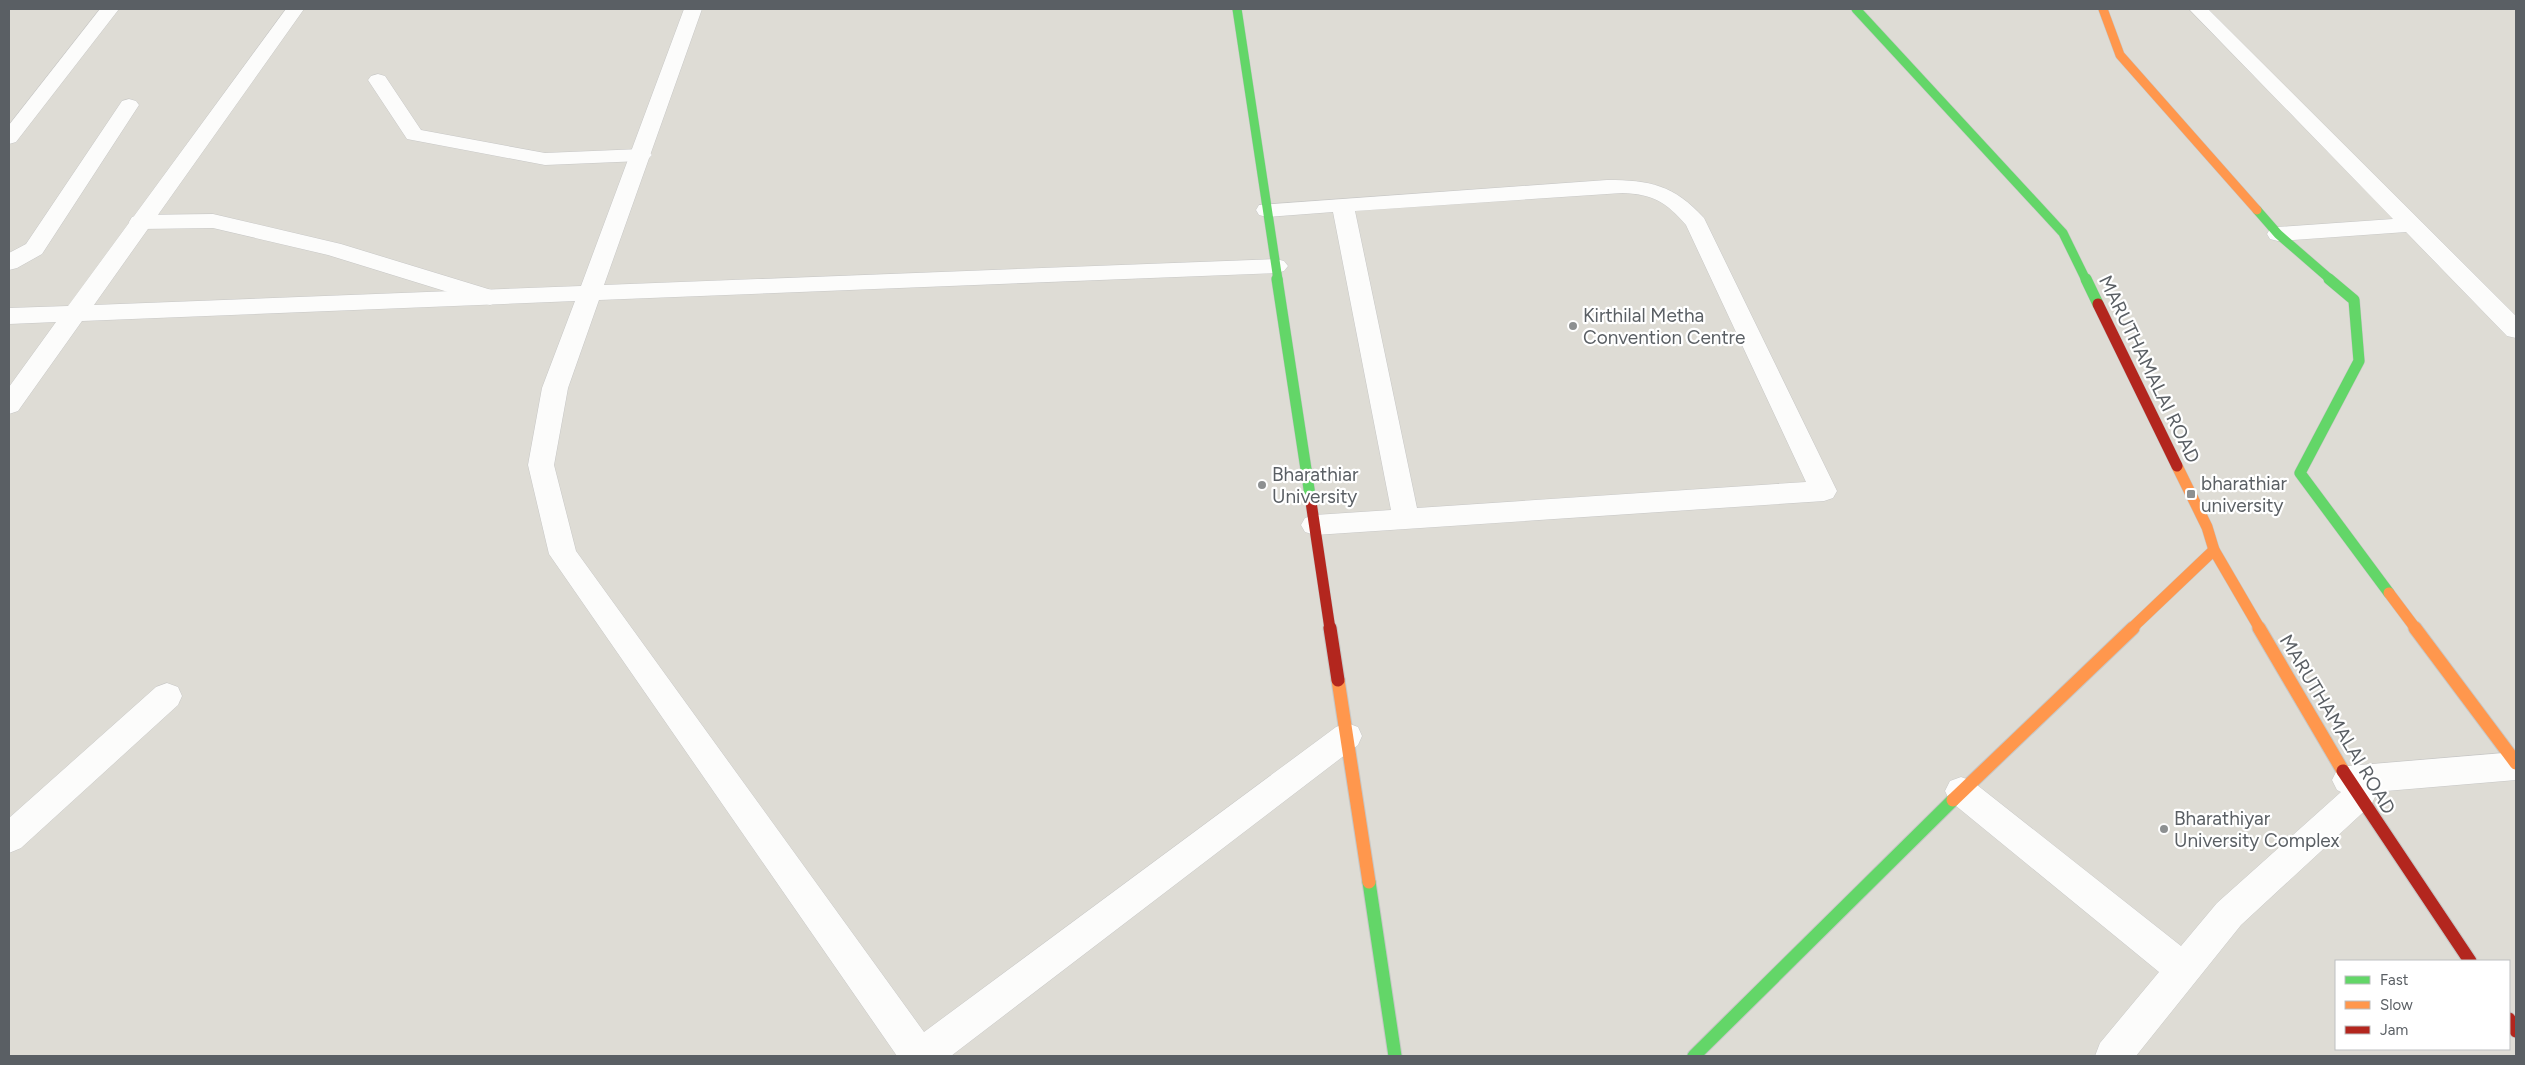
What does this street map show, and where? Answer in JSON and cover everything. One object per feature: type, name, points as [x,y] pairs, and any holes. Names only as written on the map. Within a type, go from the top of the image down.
[{"type":"street","points":[[9,138],[110,9]]},
{"type":"street","points":[[9,405],[294,9]]},
{"type":"street","points":[[693,9],[592,293],[555,388],[541,465],[563,554],[920,1056],[1347,736]]},
{"type":"street","points":[[1237,9],[1395,1056]]},
{"type":"street","name":"MARUTHAMALAI ROAD","points":[[1856,9],[2063,232],[2207,527],[2214,550],[2354,787],[2469,960]]},
{"type":"street","points":[[2103,9],[2120,54],[2278,234],[2354,300],[2359,361],[2300,473],[2516,764],[2354,787],[2229,914],[2113,1056]]},
{"type":"street","points":[[2198,9],[2516,330]]},
{"type":"street","points":[[378,80],[414,136],[545,158],[641,155]]},
{"type":"street","points":[[9,263],[34,249],[129,105]]},
{"type":"street","points":[[1268,210],[1607,187],[1640,186],[1666,194],[1682,205],[1696,223],[1824,491],[1315,525]]},
{"type":"street","points":[[1342,205],[1406,518]]},
{"type":"street","points":[[140,222],[213,221],[333,250],[490,297]]},
{"type":"street","points":[[2278,234],[2413,225]]},
{"type":"street","points":[[9,316],[1276,266]]},
{"type":"street","points":[[1694,1056],[1961,791],[2214,550]]},
{"type":"street","points":[[9,838],[166,696]]},
{"type":"street","points":[[1961,791],[2184,970]]},
{"type":"shaded area","name":"Bharathiar University","points":[[9,9],[2516,9],[2516,1056],[9,1056]]},
{"type":"traffic: fast","points":[[1237,9],[1311,502]]},
{"type":"traffic: fast","points":[[1856,9],[2063,233],[2098,304]]},
{"type":"traffic: fast","points":[[2257,210],[2278,234],[2354,300],[2359,361],[2300,473],[2389,593]]},
{"type":"traffic: fast","points":[[1694,1056],[1953,800]]},
{"type":"traffic: fast","points":[[1369,882],[1395,1056]]},
{"type":"traffic: slow","points":[[2103,9],[2120,55],[2257,210]]},
{"type":"traffic: slow","points":[[2177,466],[2207,527],[2214,550],[2343,771]]},
{"type":"traffic: slow","points":[[1953,800],[2214,550]]},
{"type":"traffic: slow","points":[[2389,593],[2516,763]]},
{"type":"traffic: slow","points":[[1338,680],[1369,882]]},
{"type":"traffic: jam","points":[[2098,304],[2177,466]]},
{"type":"traffic: jam","points":[[1311,502],[1338,680]]},
{"type":"traffic: jam","points":[[2343,771],[2469,960]]},
{"type":"traffic: jam","points":[[2510,1021],[2516,1031]]},
{"type":"place","name":"Kirthilal Metha Convention Centre","points":[[1573,326]]},
{"type":"place","name":"Bharathiar University","points":[[1262,485]]},
{"type":"place","name":"bharathiar university","points":[[2191,494]]},
{"type":"place","name":"Bharathiyar University Complex","points":[[2164,829]]}]
